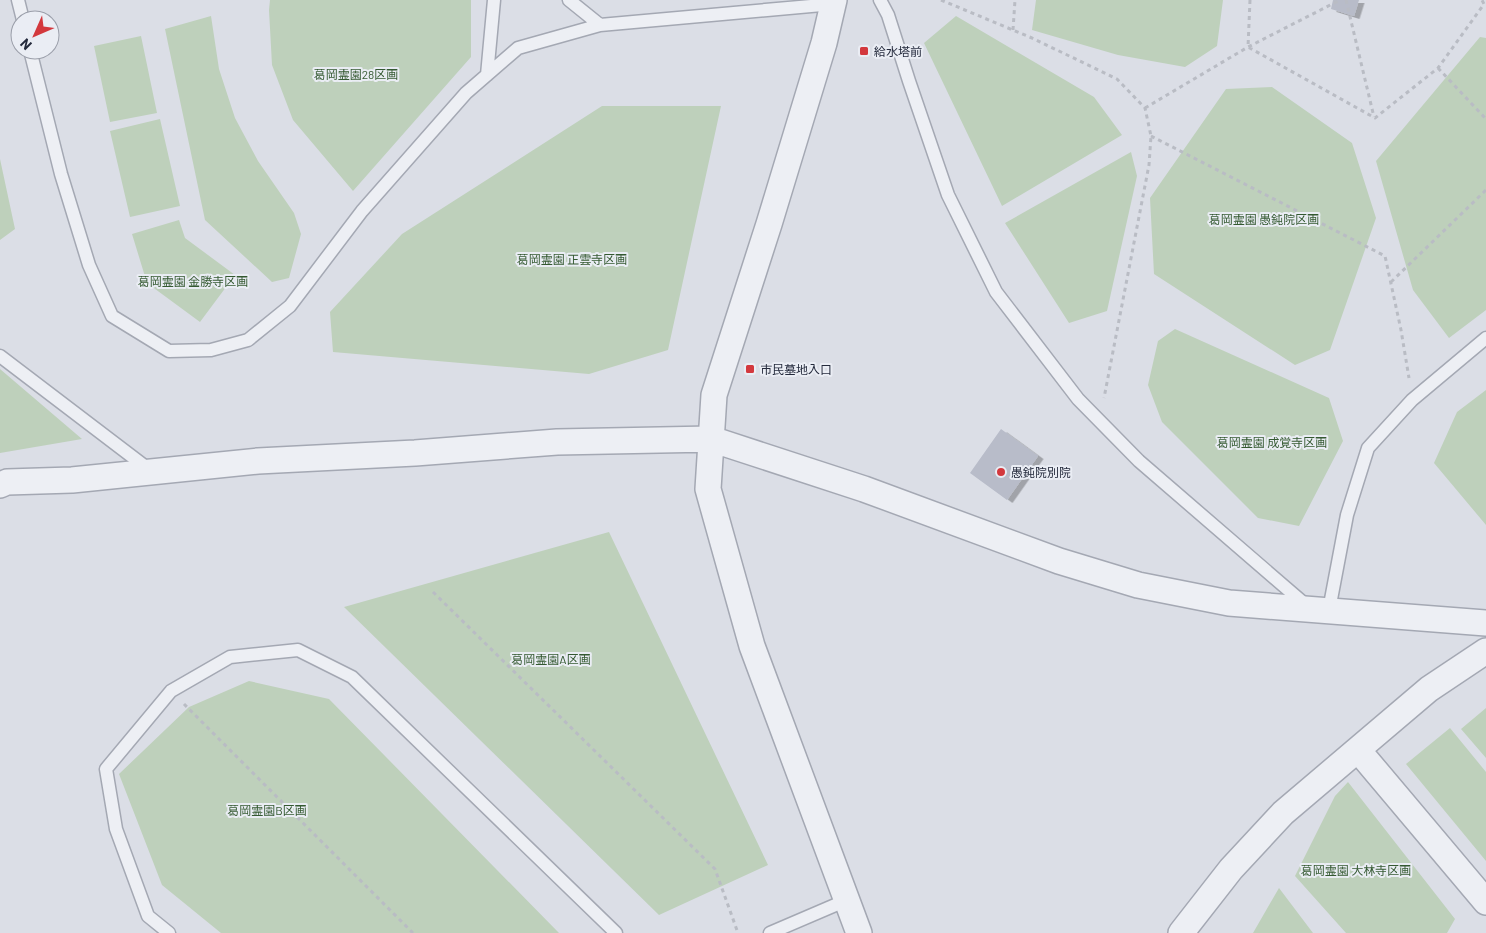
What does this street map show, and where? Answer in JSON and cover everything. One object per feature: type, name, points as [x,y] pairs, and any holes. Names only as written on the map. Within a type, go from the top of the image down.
[{"type":"street","points":[[834,2],[824,44],[778,196],[714,395],[708,489],[752,646],[859,933]]},
{"type":"street","points":[[0,485],[7,482],[72,480],[258,461],[415,453],[557,442],[711,439],[864,489],[1059,561],[1138,585],[1229,603],[1486,624]]},
{"type":"street","points":[[1181,933],[1230,869],[1283,813],[1429,689],[1486,651]]},
{"type":"street","points":[[1358,750],[1486,902]]},
{"type":"lane","points":[[487,75],[494,0]]},
{"type":"lane","points":[[570,0],[600,25]]},
{"type":"lane","points":[[880,0],[888,15],[948,195],[996,292],[1078,399],[1099,421],[1139,460],[1320,610],[1368,448],[1412,400],[1486,338]]},
{"type":"lane","points":[[33,60],[67,192],[89,264],[112,316],[169,351],[211,350],[248,340],[290,306],[362,211],[466,93],[518,48],[600,25],[834,2]]},
{"type":"lane","points":[[0,356],[153,472]]},
{"type":"lane","points":[[168,933],[148,916],[116,829],[106,769],[171,691],[230,657],[298,650],[352,677],[616,933]]},
{"type":"lane","points":[[770,933],[847,900]]},
{"type":"path","points":[[941,0],[1013,30],[1116,79],[1145,108],[1151,136],[1149,165],[1099,421]]},
{"type":"path","points":[[1013,30],[1015,0]]},
{"type":"path","points":[[1248,47],[1250,0]]},
{"type":"path","points":[[1145,108],[1248,47],[1340,0]]},
{"type":"path","points":[[1346,0],[1374,118]]},
{"type":"path","points":[[1374,118],[1438,68],[1484,2]]},
{"type":"path","points":[[1248,47],[1374,118]]},
{"type":"path","points":[[1438,68],[1486,119]]},
{"type":"path","points":[[1151,136],[1385,256],[1401,330],[1412,400]]},
{"type":"path","points":[[1391,282],[1486,190]]},
{"type":"path","points":[[434,592],[714,869],[738,933]]},
{"type":"path","points":[[171,691],[413,933]]},
{"type":"green space","name":"葛岡霊園28区画","points":[[270,0],[471,0],[471,57],[353,191],[293,120],[272,65]]},
{"type":"green space","points":[[1036,0],[1223,0],[1217,46],[1185,67],[1118,55],[1032,30]]},
{"type":"green space","points":[[211,16],[219,69],[235,118],[258,161],[294,213],[301,234],[289,278],[272,282],[205,220],[165,29]]},
{"type":"green space","points":[[956,16],[1094,97],[1122,135],[1002,206],[924,43]]},
{"type":"green space","points":[[141,36],[157,113],[110,122],[94,46]]},
{"type":"green space","points":[[1480,37],[1486,38],[1486,310],[1449,338],[1413,290],[1376,161]]},
{"type":"green space","name":"葛岡霊園 愚鈍院区画","points":[[1272,87],[1352,143],[1376,218],[1330,350],[1295,365],[1154,274],[1150,198],[1226,89]]},
{"type":"green space","name":"葛岡霊園 正雲寺区画","points":[[602,106],[721,106],[668,350],[589,374],[333,352],[330,312],[402,234]]},
{"type":"green space","points":[[160,119],[180,206],[130,217],[110,131]]},
{"type":"green space","points":[[1131,152],[1137,176],[1107,311],[1069,323],[1005,223]]},
{"type":"green space","points":[[0,159],[15,229],[0,240]]},
{"type":"green space","name":"葛岡霊園 金勝寺区画","points":[[179,220],[185,238],[235,275],[200,322],[147,283],[132,234]]},
{"type":"green space","name":"葛岡霊園 成覚寺区画","points":[[1175,329],[1329,398],[1343,441],[1299,526],[1258,518],[1162,422],[1148,385],[1158,341]]},
{"type":"green space","points":[[0,369],[82,439],[0,453]]},
{"type":"green space","points":[[1486,390],[1486,525],[1434,463],[1457,412]]},
{"type":"green space","name":"葛岡霊園A区画","points":[[609,532],[768,865],[659,915],[344,607]]},
{"type":"green space","name":"葛岡霊園B区画","points":[[249,681],[329,699],[559,933],[221,933],[162,885],[119,774],[189,707]]},
{"type":"green space","points":[[1486,708],[1486,758],[1461,729]]},
{"type":"green space","points":[[1450,728],[1486,772],[1486,861],[1406,764]]},
{"type":"green space","name":"葛岡霊園 大林寺区画","points":[[1348,782],[1455,919],[1447,933],[1346,933],[1295,876],[1335,796]]},
{"type":"green space","points":[[1279,888],[1313,933],[1253,933]]},
{"type":"building","points":[[1333,0],[1359,0],[1354,16],[1331,9]]},
{"type":"building","points":[[1001,429],[1038,456],[1007,500],[970,473]]},
{"type":"place","name":"給水塔前","points":[[864,51]]},
{"type":"place","name":"市民墓地入口","points":[[750,369]]},
{"type":"place","name":"愚鈍院別院","points":[[1001,472]]}]
